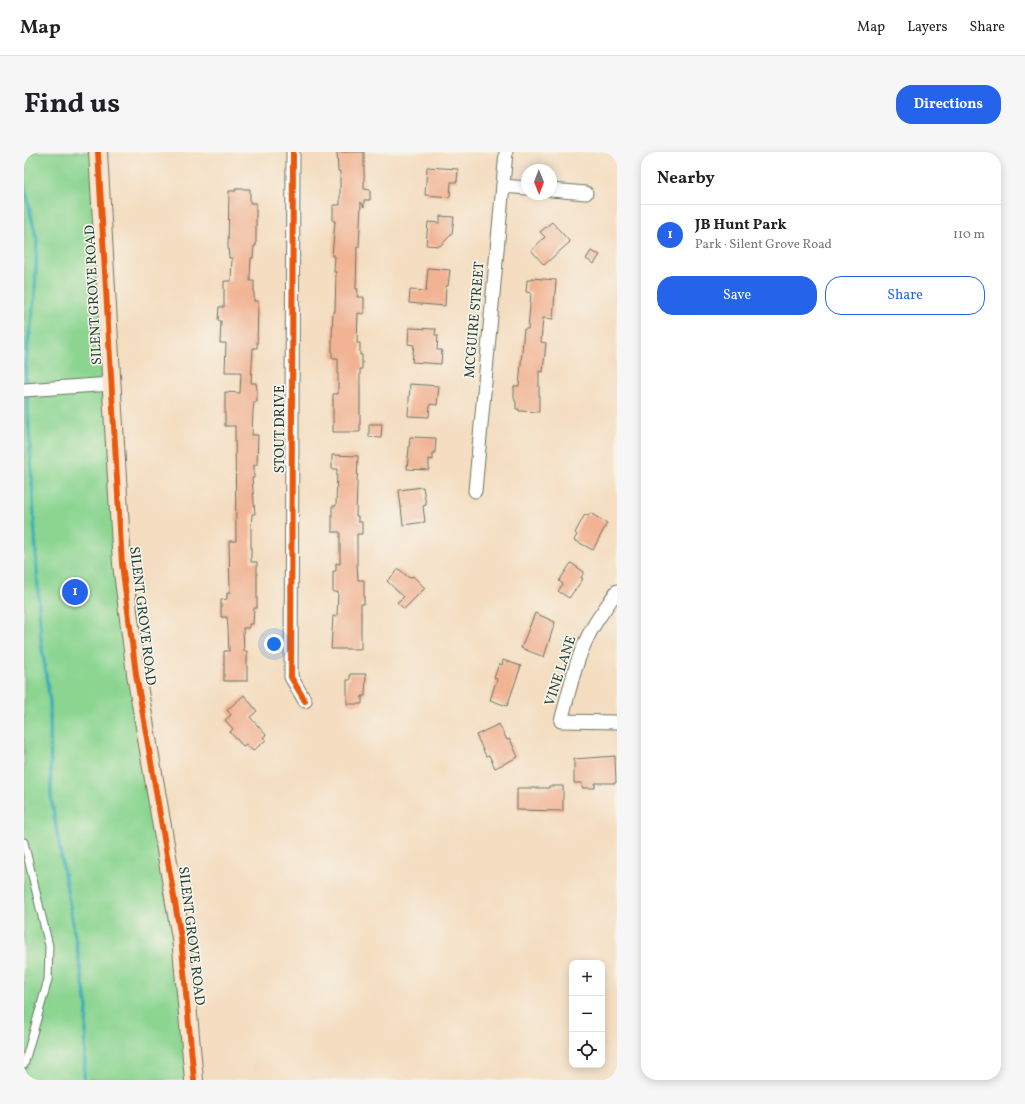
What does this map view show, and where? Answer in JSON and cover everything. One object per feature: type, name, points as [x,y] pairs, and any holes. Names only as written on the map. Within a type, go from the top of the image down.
[{"type":"street","name":"SILENT GROVE ROAD","points":[[98,152],[122,564],[136,674],[181,938],[194,1080]]},
{"type":"street","name":"STOUT DRIVE","points":[[293,152],[291,677],[305,701]]},
{"type":"street","name":"MCGUIRE STREET","points":[[475,491],[506,152]]},
{"type":"street","points":[[503,186],[521,188]]},
{"type":"street","points":[[557,191],[586,193]]},
{"type":"street","points":[[29,390],[112,384]]},
{"type":"street","name":"VINE LANE","points":[[617,591],[592,628],[582,650],[574,673],[562,721],[617,722]]},
{"type":"lane","points":[[24,842],[49,946],[48,980],[24,1065]]},
{"type":"green space","points":[[24,152],[98,152],[119,517],[194,1080],[24,1080]]},
{"type":"building","points":[[337,152],[364,152],[364,189],[370,190],[370,200],[364,200],[364,207],[361,202],[359,247],[357,247],[357,297],[364,297],[364,314],[358,313],[357,343],[360,343],[360,355],[362,355],[362,369],[360,369],[360,432],[333,432],[333,394],[338,394],[338,358],[332,358],[336,272],[334,272],[335,256],[332,256],[335,221],[333,221],[333,205],[340,205],[340,171],[338,171]]},
{"type":"building","points":[[427,167],[458,169],[457,182],[451,182],[450,197],[425,195]]},
{"type":"building","points":[[235,189],[250,189],[250,203],[256,203],[256,246],[254,246],[253,258],[251,258],[250,281],[254,281],[254,301],[258,301],[257,348],[253,348],[251,383],[256,383],[257,390],[257,402],[254,402],[253,411],[252,435],[258,435],[257,465],[254,465],[254,478],[252,478],[255,514],[252,514],[251,526],[251,562],[257,562],[257,608],[254,608],[253,624],[249,624],[249,628],[243,628],[244,651],[247,651],[247,681],[224,681],[224,651],[229,651],[228,628],[227,617],[221,617],[221,600],[227,599],[227,593],[230,593],[229,541],[236,541],[235,426],[225,426],[225,392],[240,393],[241,372],[225,372],[226,343],[220,343],[221,321],[218,321],[219,307],[224,307],[224,281],[231,281],[232,258],[229,258],[228,247],[229,191],[236,191]]},
{"type":"building","points":[[440,216],[454,217],[452,234],[440,246],[426,245],[428,222],[440,223]]},
{"type":"building","points":[[552,222],[570,242],[544,265],[531,250],[545,237],[540,232]]},
{"type":"building","points":[[591,251],[600,255],[594,264],[586,259]]},
{"type":"building","points":[[428,268],[450,270],[448,286],[446,286],[445,306],[409,303],[410,290],[426,291]]},
{"type":"building","points":[[531,278],[556,280],[553,319],[543,318],[541,342],[546,343],[543,372],[539,371],[539,412],[519,411],[519,409],[516,409],[514,398],[514,386],[519,386],[524,329],[528,329],[531,293],[526,292],[527,280],[531,280]]},
{"type":"building","points":[[409,328],[436,329],[435,335],[438,335],[437,350],[442,350],[441,364],[412,362],[414,345],[408,344]]},
{"type":"building","points":[[410,384],[439,386],[437,405],[430,404],[429,417],[408,416]]},
{"type":"building","points":[[369,424],[382,424],[381,438],[369,437]]},
{"type":"building","points":[[410,437],[436,438],[433,460],[429,459],[429,470],[407,469]]},
{"type":"building","points":[[332,455],[358,456],[356,516],[358,516],[358,522],[362,522],[362,534],[357,534],[357,563],[358,580],[364,580],[364,604],[361,604],[361,649],[331,649],[333,616],[337,616],[338,592],[333,592],[333,571],[336,571],[336,563],[340,564],[340,532],[332,532],[332,506],[336,506],[337,469],[332,469]]},
{"type":"building","points":[[423,487],[426,505],[423,506],[425,522],[403,525],[399,490]]},
{"type":"building","points":[[590,513],[607,523],[593,550],[574,540],[577,535],[575,533],[585,514],[588,516]]},
{"type":"building","points":[[571,563],[584,572],[581,578],[583,579],[569,598],[558,591],[563,584],[559,581]]},
{"type":"building","points":[[399,569],[410,578],[413,576],[425,588],[404,609],[397,602],[404,597],[387,581]]},
{"type":"building","points":[[535,613],[555,622],[544,657],[521,648]]},
{"type":"building","points":[[503,660],[521,666],[507,706],[490,700],[497,679],[494,678],[499,664],[502,665]]},
{"type":"building","points":[[350,674],[366,674],[365,696],[362,696],[362,704],[347,704],[347,680],[350,680]]},
{"type":"building","points":[[244,695],[257,711],[250,717],[266,735],[263,737],[266,740],[253,751],[246,744],[243,746],[230,732],[233,729],[225,720],[231,715],[227,710]]},
{"type":"building","points":[[499,724],[507,740],[510,739],[518,757],[495,768],[489,755],[486,756],[476,735]]},
{"type":"building","points":[[615,756],[616,783],[595,783],[595,788],[582,788],[582,783],[574,783],[574,759]]},
{"type":"building","points":[[549,786],[563,786],[563,811],[517,810],[517,788],[549,788]]},
{"type":"waterway","points":[[24,184],[37,241],[35,295],[25,365],[26,386]]},
{"type":"waterway","points":[[27,393],[41,641],[50,702],[51,797],[87,1006],[84,1080]]},
{"type":"cycle path","points":[[98,152],[122,564],[136,674],[181,938],[194,1080]]},
{"type":"cycle path","points":[[293,152],[291,677],[305,701]]},
{"type":"place","name":"JB Hunt Park","points":[[75,592]]}]
